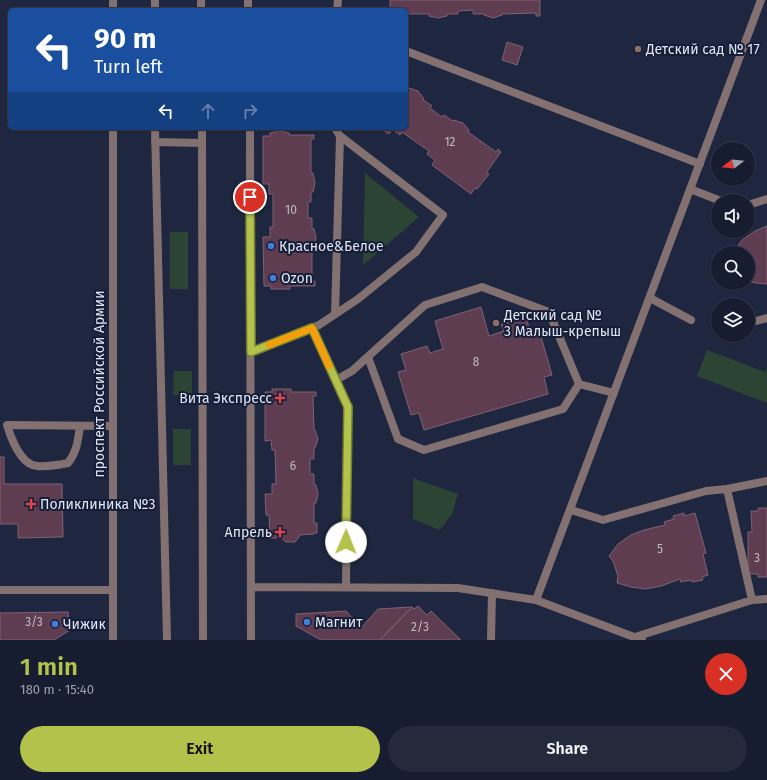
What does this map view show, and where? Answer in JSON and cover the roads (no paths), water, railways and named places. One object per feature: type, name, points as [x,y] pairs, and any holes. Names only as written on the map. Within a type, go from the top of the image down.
[{"type":"street","points":[[536,600],[761,0]]},
{"type":"street","points":[[408,52],[700,164]]},
{"type":"street","name":"проспект Российской Армии","points":[[113,130],[113,640]]},
{"type":"street","points":[[155,130],[167,640]]},
{"type":"street","points":[[202,130],[203,640]]},
{"type":"street","points":[[250,130],[251,640]]},
{"type":"street","points":[[251,352],[319,325],[358,299],[416,252],[443,215],[340,136],[336,130]]},
{"type":"street","points":[[335,314],[340,136]]},
{"type":"street","points":[[155,142],[202,143]]},
{"type":"street","points":[[690,190],[711,197]]},
{"type":"street","points":[[755,203],[767,199]]},
{"type":"street","points":[[336,380],[352,371],[425,305],[482,287],[549,312],[579,384]]},
{"type":"street","points":[[650,298],[692,320]]},
{"type":"street","points":[[756,321],[767,318]]},
{"type":"street","points":[[312,328],[348,407],[346,587]]},
{"type":"street","points":[[368,357],[398,440],[424,450],[563,409],[579,384]]},
{"type":"street","points":[[579,384],[614,393]]},
{"type":"street","points":[[80,426],[78,443],[74,456],[68,463],[52,466],[35,466],[24,459],[13,443],[7,425],[112,426]]},
{"type":"street","points":[[571,510],[603,520],[706,491],[728,489],[767,481]]},
{"type":"street","points":[[728,489],[752,600]]},
{"type":"street","points":[[251,587],[458,588],[536,600],[639,638],[752,600],[767,599]]},
{"type":"street","points":[[0,590],[112,590]]},
{"type":"street","points":[[491,640],[492,593]]},
{"type":"place","name":"Детский сад № 17","points":[[638,49]]},
{"type":"place","name":"Красное&Белое","points":[[271,246]]},
{"type":"place","name":"Ozon","points":[[273,278]]},
{"type":"place","name":"Детский сад № 3 Малыш-крепыш","points":[[496,323]]},
{"type":"place","name":"Вита Экспресс","points":[[280,398]]},
{"type":"place","name":"Поликлиника №3","points":[[31,504]]},
{"type":"place","name":"Апрель","points":[[280,532]]},
{"type":"place","name":"Магнит","points":[[307,622]]},
{"type":"place","name":"Чижик","points":[[55,624]]}]
